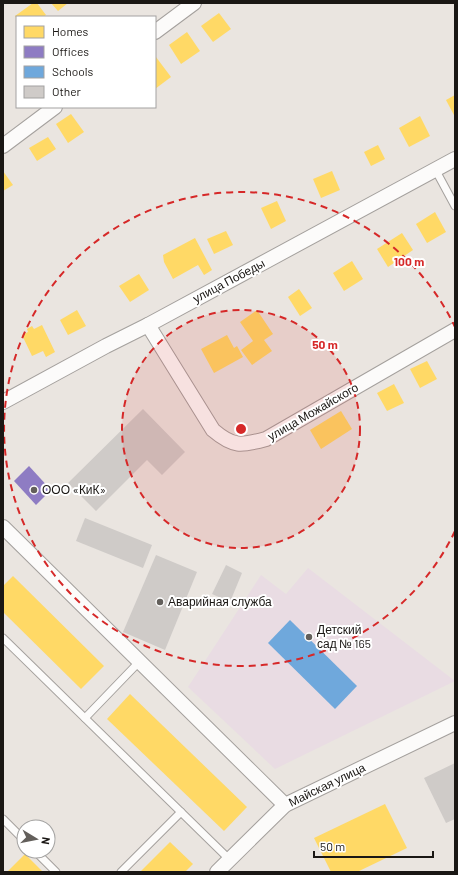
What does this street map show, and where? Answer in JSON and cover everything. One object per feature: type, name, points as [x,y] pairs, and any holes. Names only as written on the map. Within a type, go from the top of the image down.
[{"type":"street","points":[[156,31],[194,3]]},
{"type":"street","points":[[3,146],[54,108]]},
{"type":"street","name":"улица Победы","points":[[3,402],[455,159]]},
{"type":"street","name":"улица Можайского","points":[[148,325],[213,430],[223,439],[234,444],[249,444],[266,439],[455,330]]},
{"type":"street","points":[[3,528],[285,805]]},
{"type":"street","name":"Майская улица","points":[[217,872],[285,805],[455,724]]},
{"type":"lane","points":[[435,169],[455,206]]},
{"type":"lane","points":[[3,638],[230,859]]},
{"type":"lane","points":[[85,718],[139,662]]},
{"type":"lane","points":[[121,872],[182,812]]},
{"type":"lane","points":[[3,819],[16,832]]},
{"type":"lane","points":[[43,859],[56,872]]},
{"type":"shaded area","name":"Детский сад № 165","points":[[308,568],[455,681],[275,769],[188,687],[261,575],[286,594]]},
{"type":"building: Homes","points":[[33,3],[37,3],[46,15],[16,16],[16,18],[15,16]]},
{"type":"building: Homes","points":[[51,3],[68,3],[58,11]]},
{"type":"building: Homes","points":[[219,13],[231,29],[213,42],[201,26]]},
{"type":"building: Homes","points":[[187,32],[200,51],[181,64],[169,45]]},
{"type":"building: Homes","points":[[156,57],[171,77],[156,88]]},
{"type":"building: Homes","points":[[455,95],[455,117],[446,100]]},
{"type":"building: Homes","points":[[71,114],[84,132],[68,143],[56,124]]},
{"type":"building: Homes","points":[[420,116],[430,136],[409,147],[399,128]]},
{"type":"building: Homes","points":[[48,137],[56,149],[37,161],[29,148]]},
{"type":"building: Homes","points":[[378,145],[385,159],[371,166],[364,152]]},
{"type":"building: Homes","points":[[3,171],[13,185],[3,191]]},
{"type":"building: Homes","points":[[332,171],[340,190],[321,198],[313,179]]},
{"type":"building: Homes","points":[[277,201],[286,221],[271,229],[261,208]]},
{"type":"building: Homes","points":[[435,212],[446,232],[427,243],[416,224]]},
{"type":"building: Homes","points":[[226,231],[233,245],[214,254],[207,239]]},
{"type":"building: Homes","points":[[402,233],[413,250],[388,267],[377,249]]},
{"type":"building: Homes","points":[[195,238],[212,270],[204,275],[198,265],[173,279],[164,262],[163,255]]},
{"type":"building: Homes","points":[[352,261],[363,279],[344,291],[333,273]]},
{"type":"building: Homes","points":[[139,274],[149,290],[130,302],[119,286]]},
{"type":"building: Homes","points":[[299,289],[312,308],[300,316],[288,297]]},
{"type":"building: Homes","points":[[77,310],[86,326],[68,335],[60,320]]},
{"type":"building: Homes","points":[[257,310],[273,334],[264,340],[272,351],[252,365],[241,350],[253,341],[240,322]]},
{"type":"building: Homes","points":[[42,325],[55,352],[46,357],[43,351],[32,356],[22,335],[28,332],[27,329],[32,326],[34,329]]},
{"type":"building: Homes","points":[[227,335],[234,348],[237,346],[243,357],[214,373],[201,349]]},
{"type":"building: Homes","points":[[427,361],[437,379],[420,388],[410,369]]},
{"type":"building: Homes","points":[[394,384],[404,403],[387,411],[377,393]]},
{"type":"building: Homes","points":[[341,411],[352,429],[321,449],[310,430]]},
{"type":"building: Homes","points":[[13,576],[104,666],[81,689],[3,612],[3,586]]},
{"type":"building: Homes","points":[[130,694],[247,807],[224,831],[107,719]]},
{"type":"building: Homes","points":[[385,804],[407,848],[357,872],[331,872],[314,838]]},
{"type":"building: Homes","points":[[170,842],[193,864],[185,872],[140,872]]},
{"type":"building: Homes","points":[[20,859],[30,859],[43,872],[7,872]]},
{"type":"building: Offices","points":[[29,466],[51,490],[36,505],[14,481]]},
{"type":"building: Schools","points":[[290,620],[357,686],[335,709],[268,643]]},
{"type":"building: Other","points":[[143,409],[185,452],[162,475],[147,460],[96,511],[68,483]]},
{"type":"building: Other","points":[[85,518],[152,545],[143,568],[76,541]]},
{"type":"building: Other","name":"Аварийная служба","points":[[156,555],[197,572],[165,650],[123,632]]},
{"type":"building: Other","points":[[226,565],[242,573],[230,602],[212,594]]},
{"type":"building: Other","points":[[455,763],[455,819],[446,823],[424,778]]},
{"type":"place","name":"ООО «КиК»","points":[[34,490]]},
{"type":"place","name":"Аварийная служба","points":[[160,602]]},
{"type":"place","name":"Детский сад № 165","points":[[309,637]]}]
